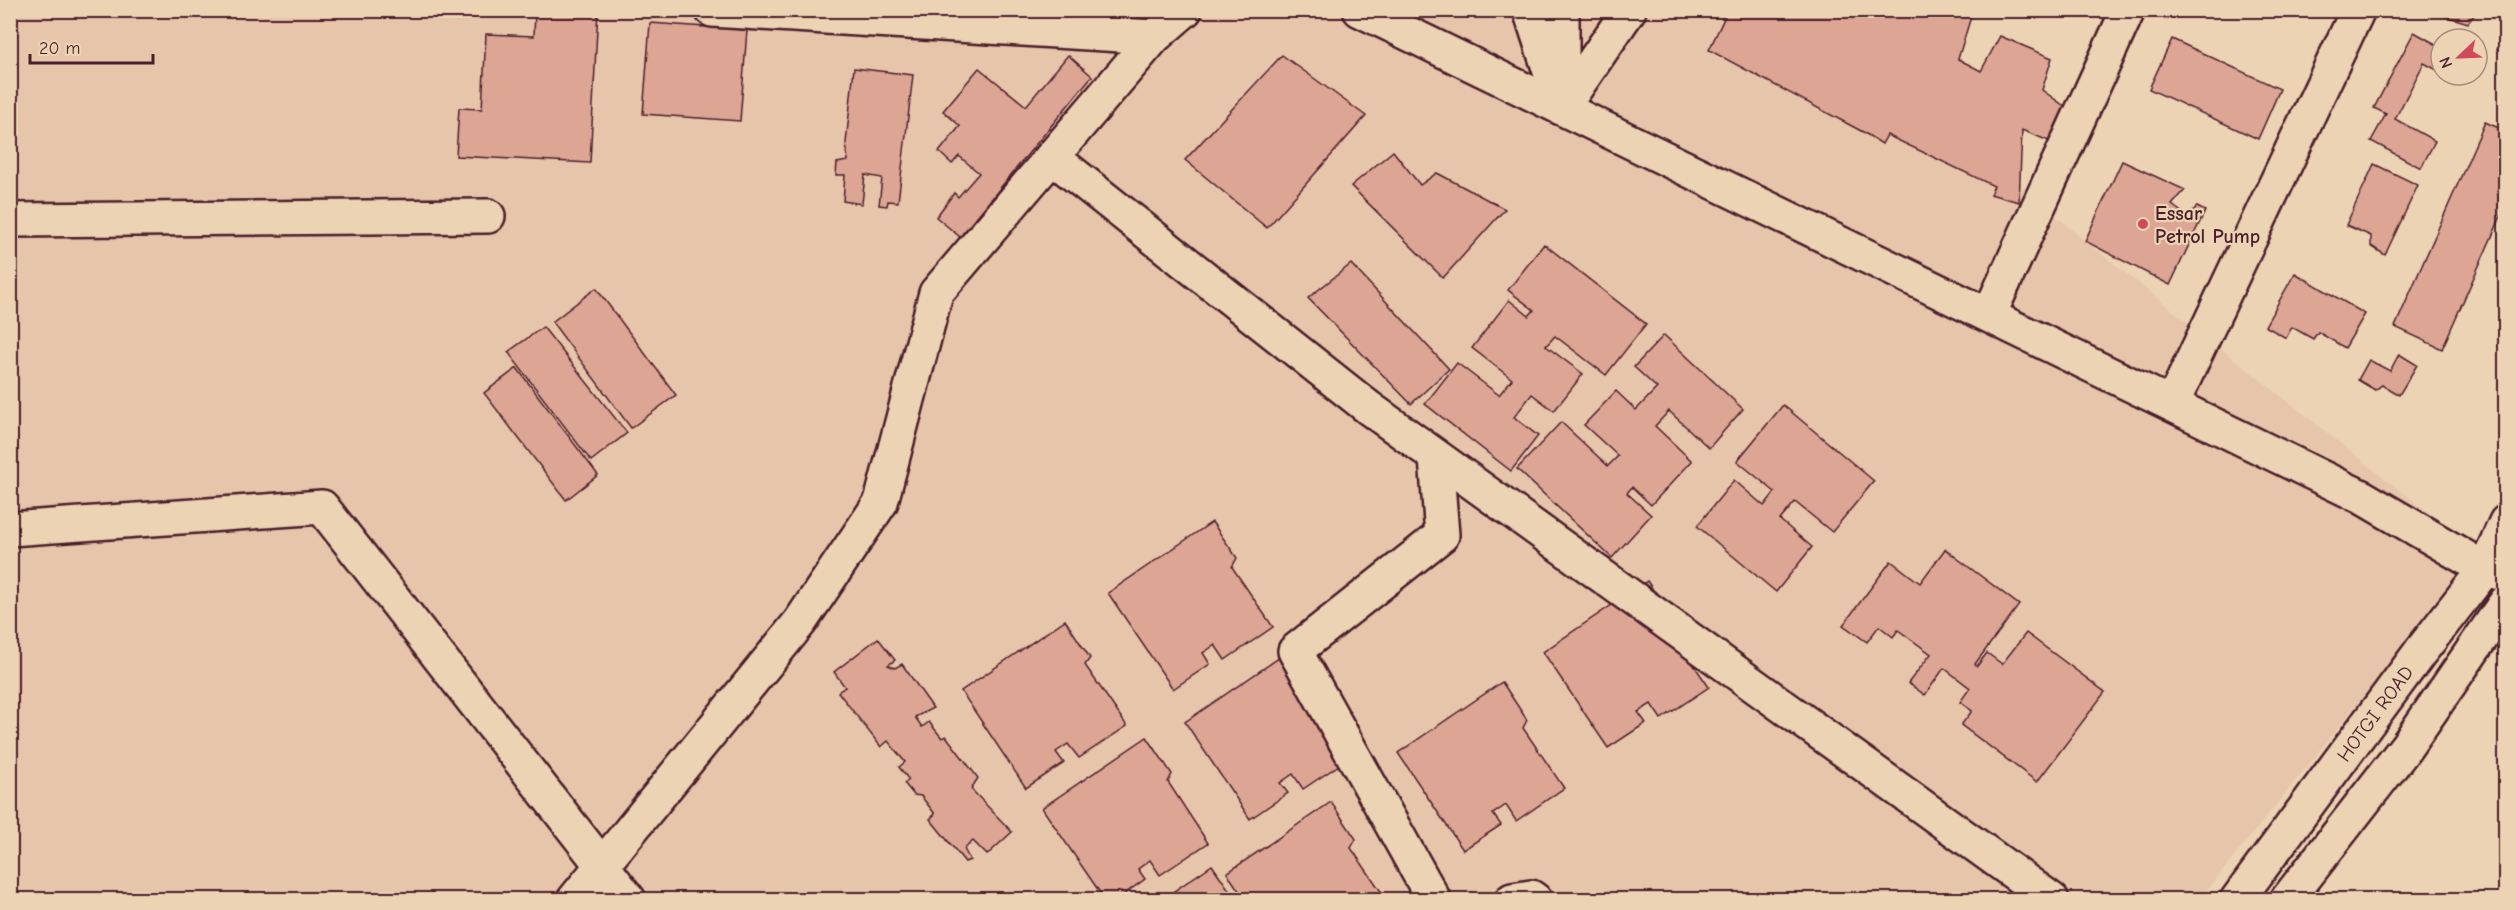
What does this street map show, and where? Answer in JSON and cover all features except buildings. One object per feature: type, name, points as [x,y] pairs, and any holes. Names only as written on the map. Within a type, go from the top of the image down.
[{"type":"street","points":[[712,10],[1154,37]]},
{"type":"street","points":[[574,900],[800,622],[881,502],[936,293],[1154,37],[1185,10]]},
{"type":"street","points":[[1360,10],[2362,497],[2495,572]]},
{"type":"street","points":[[1530,10],[1562,108]]},
{"type":"street","points":[[1562,10],[1562,108]]},
{"type":"street","points":[[1562,108],[1629,10]]},
{"type":"street","points":[[1989,315],[2128,10]]},
{"type":"street","points":[[2172,404],[2358,10]]},
{"type":"street","points":[[1052,157],[1369,408],[1436,458],[2052,900]]},
{"type":"street","points":[[10,220],[488,216]]},
{"type":"street","points":[[1434,900],[1295,651],[1442,535],[1436,458]]},
{"type":"street","points":[[10,529],[322,507],[629,900]]},
{"type":"street","name":"HOTGI ROAD","points":[[2237,900],[2421,651],[2495,572],[2505,522]]},
{"type":"street","points":[[2287,900],[2406,747],[2505,602]]},
{"type":"street","points":[[1512,900],[1532,897],[1535,900]]},
{"type":"shaded area","points":[[10,11],[1819,11],[2085,241],[2479,553],[2200,899],[11,899]]},
{"type":"place","name":"Essar Petrol Pump","points":[[2143,224]]}]
